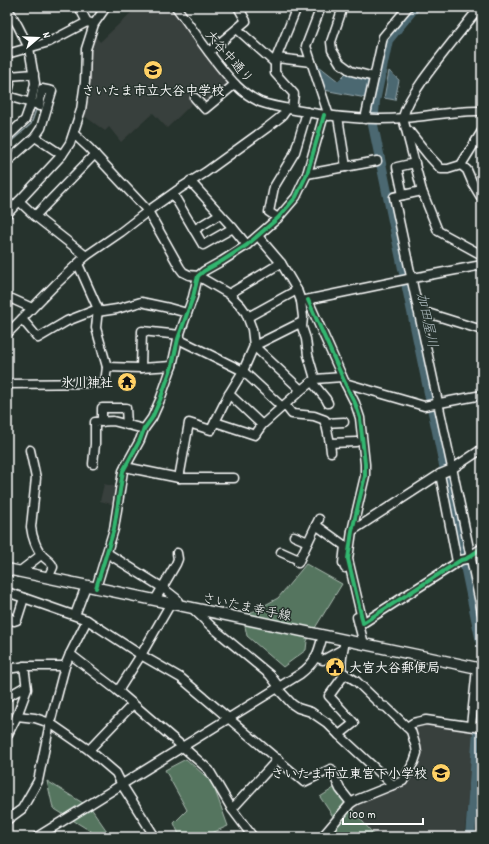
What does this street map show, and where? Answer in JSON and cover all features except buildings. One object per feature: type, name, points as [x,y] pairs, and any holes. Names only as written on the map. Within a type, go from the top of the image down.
[{"type":"main road","name":"さいたま幸手線","points":[[7,569],[323,635],[344,644],[364,644],[480,669]]},
{"type":"street","points":[[7,7],[31,47],[41,128],[35,137],[7,162]]},
{"type":"street","points":[[7,214],[62,155],[74,134],[81,110],[86,49],[91,23],[79,7]]},
{"type":"street","points":[[7,54],[49,42],[91,23],[106,7]]},
{"type":"street","points":[[209,52],[246,21],[238,7]]},
{"type":"street","points":[[7,334],[86,256],[122,232],[190,181],[206,172],[290,109],[294,94],[275,73],[276,60],[297,7]]},
{"type":"street","points":[[96,588],[114,529],[123,471],[140,440],[144,429],[152,418],[160,400],[172,366],[179,337],[193,297],[198,276],[204,270],[222,261],[247,245],[278,218],[296,197],[307,174],[327,116],[306,46],[321,7]]},
{"type":"street","points":[[343,7],[332,42],[332,50],[340,63],[351,71],[374,77]]},
{"type":"street","points":[[365,119],[383,37],[408,7]]},
{"type":"street","points":[[480,7],[437,60],[411,98],[405,111],[404,118],[422,191],[438,230],[482,255]]},
{"type":"street","name":"大谷中通り","points":[[178,8],[209,52],[235,84],[251,97],[260,102],[327,116],[365,119],[404,118],[482,111]]},
{"type":"street","points":[[237,29],[276,60],[311,62]]},
{"type":"street","points":[[34,74],[8,72],[10,84],[7,96],[39,105]]},
{"type":"street","points":[[195,98],[204,109],[235,84]]},
{"type":"street","points":[[7,138],[39,105]]},
{"type":"street","points":[[278,218],[269,212],[274,187],[294,152],[308,112]]},
{"type":"street","points":[[338,117],[346,167]]},
{"type":"street","points":[[407,129],[441,169],[448,169],[461,165],[482,131]]},
{"type":"street","points":[[74,134],[95,154],[148,211],[183,272],[189,275],[198,276],[229,294],[241,306],[248,317],[252,329],[254,346],[243,371],[229,394],[211,430],[189,423],[179,478]]},
{"type":"street","points":[[35,137],[62,155]]},
{"type":"street","points":[[35,216],[95,154]]},
{"type":"street","points":[[307,174],[376,161]]},
{"type":"street","points":[[403,195],[396,167],[415,163]]},
{"type":"street","points":[[461,165],[466,170],[482,199]]},
{"type":"street","points":[[190,181],[247,245]]},
{"type":"street","points":[[422,191],[394,197],[407,279],[418,310],[434,404],[452,469],[463,559]]},
{"type":"street","points":[[173,194],[203,245],[233,228]]},
{"type":"street","points":[[19,201],[35,216],[86,256]]},
{"type":"street","points":[[194,230],[220,214]]},
{"type":"street","points":[[258,236],[281,263],[304,300],[355,403],[360,418],[365,476],[352,531],[347,567],[364,644]]},
{"type":"street","points":[[229,294],[281,263]]},
{"type":"street","points":[[7,384],[105,384],[107,367],[96,328],[98,311],[78,264]]},
{"type":"street","points":[[304,300],[482,265]]},
{"type":"street","points":[[248,317],[297,290]]},
{"type":"street","points":[[12,299],[32,308]]},
{"type":"street","points":[[304,300],[302,326],[306,339],[313,381],[328,403]]},
{"type":"street","points":[[22,319],[38,338],[67,321],[98,311],[117,309],[141,302],[187,313]]},
{"type":"street","points":[[418,310],[482,330]]},
{"type":"street","points":[[254,346],[302,322]]},
{"type":"street","points":[[141,368],[142,331],[179,337],[243,371],[292,414],[314,416],[325,420],[331,452]]},
{"type":"street","points":[[254,346],[301,390]]},
{"type":"street","points":[[107,367],[141,368],[172,366]]},
{"type":"street","points":[[215,422],[255,435],[262,425],[313,381],[344,380],[424,406],[482,395]]},
{"type":"street","points":[[229,394],[262,425]]},
{"type":"street","points":[[102,422],[102,408],[126,408],[127,425]]},
{"type":"street","points":[[93,464],[95,444],[94,422],[113,421],[144,429]]},
{"type":"street","points":[[325,423],[344,422]]},
{"type":"street","points":[[330,443],[356,442]]},
{"type":"street","points":[[352,531],[440,474],[452,469],[482,449]]},
{"type":"street","points":[[30,450],[36,478],[32,534],[41,555],[52,564],[53,568],[48,578]]},
{"type":"street","points":[[125,467],[179,478],[234,478]]},
{"type":"street","points":[[440,474],[463,559],[482,613]]},
{"type":"street","points":[[281,552],[298,561],[318,522],[345,546],[342,563],[347,567],[363,623],[482,548]]},
{"type":"street","points":[[294,536],[308,542]]},
{"type":"street","points":[[107,553],[177,599],[118,691]]},
{"type":"street","points":[[155,600],[176,564],[178,553]]},
{"type":"street","points":[[19,572],[41,555]]},
{"type":"street","points":[[75,615],[86,586]]},
{"type":"street","points":[[7,592],[87,620],[140,656],[181,678],[304,782],[331,769],[340,789],[351,803]]},
{"type":"street","points":[[7,616],[14,621],[17,620],[24,598]]},
{"type":"street","points":[[191,608],[270,675],[292,704],[320,717],[392,785]]},
{"type":"street","points":[[7,820],[22,809],[38,781],[50,723],[65,666],[87,620]]},
{"type":"street","points":[[37,837],[306,669],[315,658],[323,635]]},
{"type":"street","points":[[315,658],[323,660],[344,644]]},
{"type":"street","points":[[322,837],[351,803],[360,797],[403,781],[414,762],[417,753],[411,731],[356,681],[342,672],[341,660],[344,644]]},
{"type":"street","points":[[70,654],[118,691],[208,770],[232,809],[252,837]]},
{"type":"street","points":[[7,669],[24,666],[65,666]]},
{"type":"street","points":[[7,736],[17,716],[27,689],[24,666]]},
{"type":"street","points":[[471,726],[480,669]]},
{"type":"street","points":[[339,735],[354,723],[329,696],[345,674]]},
{"type":"street","points":[[7,697],[26,686]]},
{"type":"street","points":[[89,750],[133,704]]},
{"type":"street","points":[[17,716],[35,718],[50,723],[89,750],[116,773],[155,837]]},
{"type":"street","points":[[407,727],[413,723],[426,720],[482,728]]},
{"type":"street","points":[[232,809],[278,759]]},
{"type":"shaded area","name":"さいたま市立大谷中学校","points":[[137,7],[171,7],[231,85],[206,106],[195,101],[167,128],[153,113],[121,142],[109,127],[105,131],[83,115],[89,55],[93,33],[100,42]]},
{"type":"shaded area","points":[[104,484],[117,487],[115,505],[100,501]]},
{"type":"shaded area","name":"さいたま市立東宮下小学校","points":[[423,723],[475,730],[464,837],[376,837],[351,808],[359,800],[404,783],[416,763],[413,730],[415,725]]},
{"type":"green space","points":[[306,564],[342,584],[307,641],[306,650],[283,667],[247,636],[243,617],[278,598]]},
{"type":"green space","points":[[186,759],[212,782],[228,826],[212,833],[213,837],[180,837],[174,823],[187,810],[165,770]]},
{"type":"green space","points":[[47,781],[91,808],[111,837],[95,837],[92,832],[53,808]]},
{"type":"green space","points":[[337,786],[349,802],[334,818],[320,797]]},
{"type":"green space","points":[[351,808],[376,837],[326,837]]},
{"type":"water","points":[[315,63],[338,81],[347,72],[368,79],[370,83],[366,98],[324,90]]},
{"type":"water","points":[[389,71],[399,80],[395,100],[384,98]]},
{"type":"waterway","points":[[12,7],[17,16]]},
{"type":"waterway","name":"加田屋川","points":[[415,7],[388,40],[375,101],[373,125],[482,647]]},
{"type":"waterway","points":[[33,50],[40,88]]},
{"type":"waterway","points":[[7,145],[31,124],[37,107]]},
{"type":"waterway","name":"加田屋川","points":[[479,723],[482,697]]},
{"type":"waterway","name":"加田屋川","points":[[470,837],[478,730]]},
{"type":"cycle path","points":[[96,588],[114,529],[123,471],[140,440],[144,429],[152,418],[160,400],[172,366],[178,339],[193,297],[198,276],[247,245],[278,218],[296,197],[307,174],[324,115]]},
{"type":"cycle path","points":[[308,300],[355,403],[360,418],[365,476],[352,531],[348,559],[363,623],[482,548]]},
{"type":"place","name":"さいたま市立大谷中学校","points":[[153,70]]},
{"type":"place","name":"氷川神社","points":[[127,382]]},
{"type":"place","name":"大宮大谷郵便局","points":[[335,667]]},
{"type":"place","name":"さいたま市立東宮下小学校","points":[[441,773]]}]
